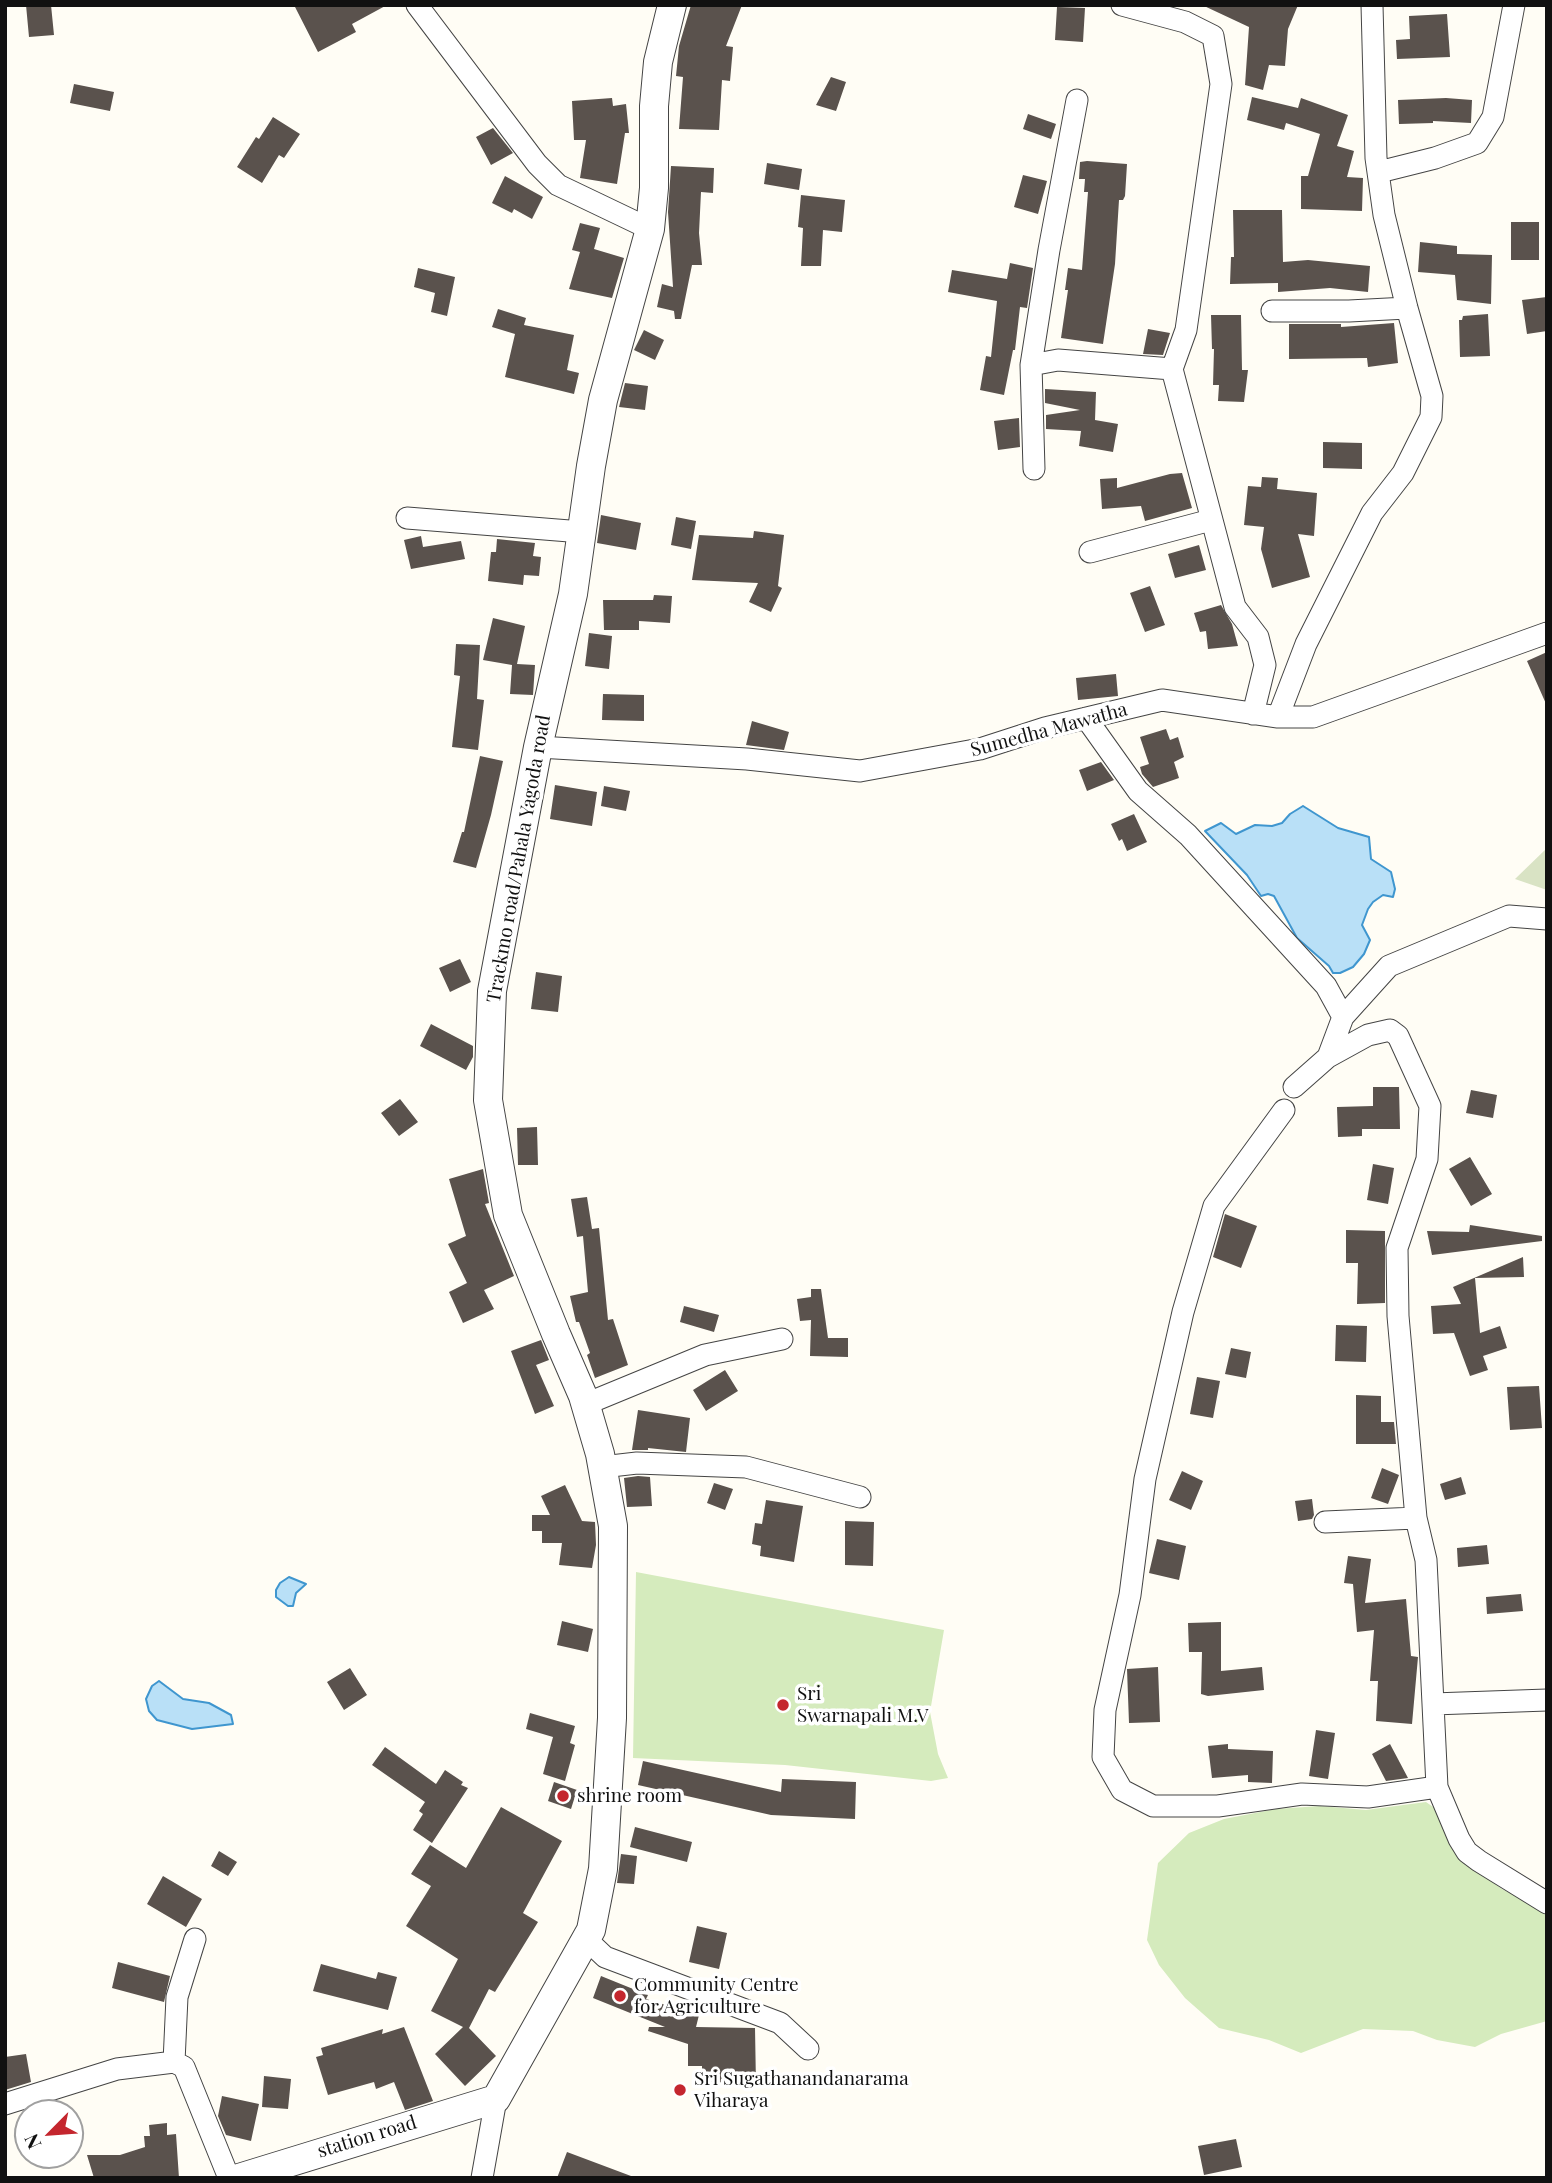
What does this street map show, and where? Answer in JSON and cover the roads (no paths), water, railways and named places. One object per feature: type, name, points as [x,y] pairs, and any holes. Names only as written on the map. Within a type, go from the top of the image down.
[{"type":"street","points":[[417,5],[537,164],[558,185],[650,229]]},
{"type":"street","name":"Trackmo road/Pahala Yagoda road","points":[[496,2099],[591,1930],[603,1869],[612,1718],[613,1526],[603,1467],[586,1404],[508,1215],[488,1100],[492,991],[538,747],[573,594],[603,400],[650,229],[658,62],[672,5]]},
{"type":"street","points":[[1122,5],[1189,14],[1213,36],[1221,84],[1185,330],[1172,369],[1235,607],[1258,637],[1265,665],[1253,713]]},
{"type":"street","points":[[1278,717],[1306,643],[1372,513],[1403,474],[1431,417],[1432,396],[1384,215],[1378,172],[1372,5]]},
{"type":"street","points":[[1378,172],[1435,158],[1477,143],[1493,117],[1514,5]]},
{"type":"street","points":[[1034,469],[1031,365],[1077,100]]},
{"type":"street","points":[[1272,311],[1407,308]]},
{"type":"street","points":[[1031,365],[1058,360],[1172,369]]},
{"type":"street","points":[[407,518],[582,532]]},
{"type":"street","points":[[1090,552],[1211,520]]},
{"type":"street","name":"Sumedha Mawatha","points":[[538,747],[747,759],[860,771],[942,758],[1045,728],[1161,700],[1278,717],[1313,717],[1547,633]]},
{"type":"street","points":[[1086,718],[1138,791],[1188,835],[1326,986],[1343,1017]]},
{"type":"street","points":[[1328,1057],[1343,1017],[1389,966],[1509,916],[1547,919]]},
{"type":"street","points":[[1294,1087],[1328,1057],[1368,1035],[1390,1030],[1398,1036],[1430,1106],[1427,1159],[1397,1248],[1398,1316],[1416,1518],[1426,1560],[1437,1787],[1458,1839],[1467,1853],[1547,1903]]},
{"type":"street","points":[[1284,1110],[1214,1206],[1183,1312],[1145,1479],[1130,1595],[1105,1710],[1103,1757],[1122,1790],[1153,1806],[1218,1806],[1302,1794],[1368,1797],[1437,1787]]},
{"type":"street","points":[[586,1404],[705,1355],[782,1339]]},
{"type":"street","points":[[603,1467],[637,1463],[746,1467],[860,1497]]},
{"type":"street","points":[[1325,1522],[1416,1518]]},
{"type":"street","points":[[1433,1704],[1547,1700]]},
{"type":"street","points":[[174,2062],[177,1997],[195,1939]]},
{"type":"street","points":[[586,1939],[605,1956],[780,2023],[808,2049]]},
{"type":"street","points":[[5,2104],[117,2069],[174,2062],[184,2067],[229,2178]]},
{"type":"street","points":[[482,2178],[496,2099]]},
{"type":"street","name":"station road","points":[[239,2178],[496,2099]]},
{"type":"water","points":[[1303,806],[1338,828],[1369,837],[1371,859],[1391,872],[1395,889],[1393,897],[1383,895],[1368,909],[1362,925],[1370,940],[1364,954],[1353,967],[1340,973],[1333,973],[1329,966],[1297,938],[1274,896],[1261,896],[1247,875],[1205,831],[1221,823],[1236,834],[1255,825],[1272,826],[1282,823]]},
{"type":"water","points":[[289,1577],[306,1584],[296,1593],[293,1606],[288,1606],[276,1597],[280,1583]]},
{"type":"water","points":[[159,1681],[183,1699],[209,1703],[231,1715],[233,1724],[192,1729],[157,1720],[149,1711],[146,1699],[152,1686]]},
{"type":"place","name":"Sri Swarnapali M.V","points":[[783,1705]]},
{"type":"place","name":"shrine room","points":[[563,1796]]},
{"type":"place","name":"Community Centre for Agriculture","points":[[620,1996]]},
{"type":"place","name":"Sri Sugathanandanarama Viharaya","points":[[680,2090]]}]
